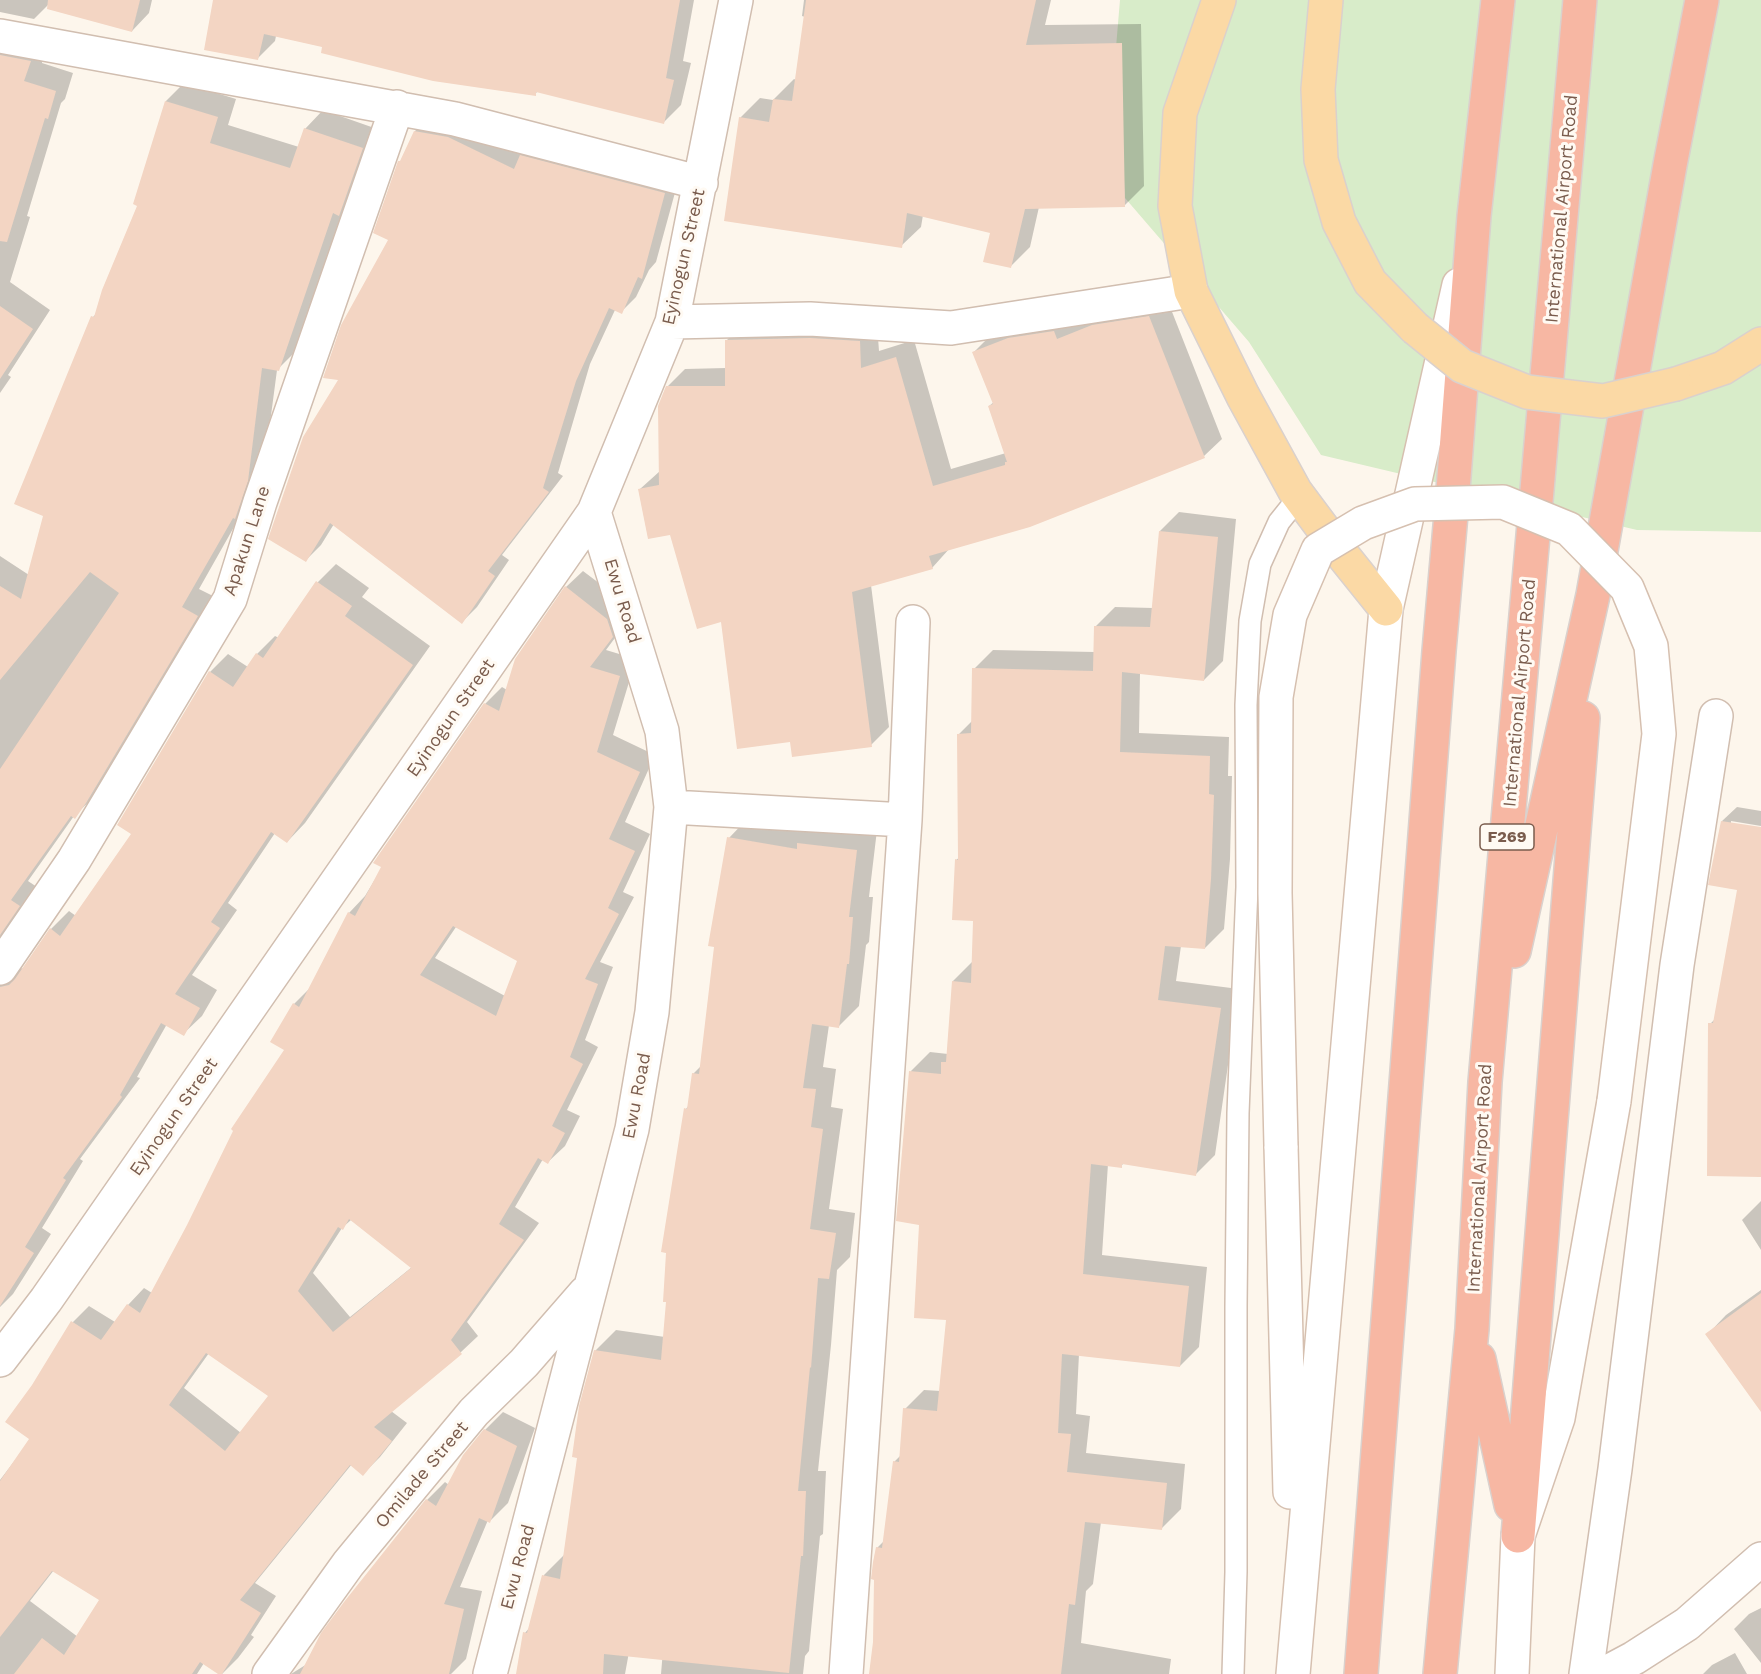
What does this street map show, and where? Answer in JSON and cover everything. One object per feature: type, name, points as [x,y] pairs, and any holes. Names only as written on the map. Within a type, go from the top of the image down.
[{"type":"highway","points":[[1361,1674],[1438,651],[1474,216],[1498,0]]},
{"type":"highway","name":"International Airport Road","points":[[1440,1674],[1472,1329],[1485,1082],[1580,0]]},
{"type":"highway","points":[[1485,1082],[1593,595],[1702,0]]},
{"type":"highway","points":[[1518,1536],[1593,595]]},
{"type":"highway","points":[[1472,1329],[1518,1536]]},
{"type":"main road","points":[[1219,0],[1180,113],[1175,206],[1191,291],[1243,396],[1295,490],[1386,609]]},
{"type":"main road","points":[[1326,0],[1318,89],[1321,160],[1339,222],[1370,282],[1415,328],[1462,366],[1527,392],[1603,401],[1676,384],[1722,368],[1761,345]]},
{"type":"street","name":"Eyinogun Street","points":[[0,1360],[46,1300],[594,512],[672,322],[736,0]]},
{"type":"street","points":[[0,36],[455,119],[701,183]]},
{"type":"street","name":"Apakun Lane","points":[[0,968],[74,860],[230,598],[260,502],[397,107]]},
{"type":"street","points":[[1294,1660],[1386,609],[1474,216]]},
{"type":"street","points":[[672,322],[810,319],[951,328],[1191,291]]},
{"type":"street","points":[[1294,1660],[1275,893],[1276,697],[1290,615],[1318,550],[1363,523],[1415,504],[1503,502],[1569,529],[1627,588],[1651,646],[1659,734],[1614,1101],[1558,1419],[1518,1536],[1512,1674]]},
{"type":"street","name":"Ewu Road","points":[[490,1674],[632,1129],[652,1012],[671,807],[662,731],[594,512]]},
{"type":"street","points":[[846,1674],[905,820],[913,622]]},
{"type":"street","points":[[1586,1674],[1615,1469],[1677,965],[1716,716]]},
{"type":"street","points":[[671,807],[905,820]]},
{"type":"street","name":"Omilade Street","points":[[269,1674],[348,1564],[419,1478],[474,1412],[524,1363],[590,1287]]},
{"type":"street","points":[[1604,1674],[1687,1624],[1761,1559]]},
{"type":"lane","points":[[1233,1674],[1236,1572],[1238,1147],[1247,887],[1246,705],[1250,621],[1260,564],[1279,522],[1299,497],[1295,490]]},
{"type":"green space","points":[[1120,0],[1761,0],[1761,532],[1637,530],[1321,455],[1249,342],[1125,198],[1116,47]]},
{"type":"building","points":[[48,0],[140,0],[132,32],[47,9]]},
{"type":"building","points":[[213,0],[680,0],[666,78],[674,80],[664,124],[536,92],[536,96],[433,81],[321,53],[322,47],[264,34],[258,60],[204,50]]},
{"type":"building","points":[[806,0],[1036,0],[1026,45],[1122,43],[1125,207],[1025,209],[1011,268],[983,262],[990,233],[907,213],[902,248],[724,221],[739,117],[769,122],[773,99],[792,101]]},
{"type":"building","points":[[0,55],[31,61],[24,81],[56,91],[48,119],[45,118],[7,242],[0,241]]},
{"type":"building","points":[[165,101],[218,117],[210,143],[290,168],[304,128],[363,148],[339,216],[333,213],[279,371],[262,368],[248,481],[235,519],[233,518],[182,607],[198,616],[86,803],[75,819],[71,816],[11,900],[20,906],[0,935],[0,769],[119,593],[90,572],[0,680],[0,586],[21,599],[43,516],[14,504],[91,316],[94,317],[102,290],[137,206],[133,204]]},
{"type":"building","points":[[414,131],[448,137],[514,169],[520,155],[665,193],[642,279],[638,277],[622,314],[609,308],[576,381],[543,488],[549,492],[488,571],[495,576],[462,624],[330,523],[306,562],[268,539],[303,437],[338,380],[323,378],[341,325],[388,240],[373,233],[398,161]]},
{"type":"building","points":[[0,306],[33,329],[0,379]]},
{"type":"building","points":[[1149,316],[1205,458],[1030,527],[929,556],[933,569],[852,592],[872,747],[792,757],[790,742],[737,749],[721,622],[697,629],[670,535],[648,539],[638,489],[659,485],[658,406],[666,386],[725,386],[725,340],[810,338],[860,341],[861,368],[896,357],[933,486],[1005,465],[1007,462],[988,406],[993,404],[972,352],[1008,338],[1054,331],[1057,339],[1092,325]]},
{"type":"building","points":[[1159,531],[1218,537],[1204,681],[1122,672],[1120,752],[1210,756],[1209,794],[1214,795],[1211,879],[1205,949],[1165,946],[1158,1000],[1221,1008],[1196,1176],[1122,1164],[1122,1168],[1091,1164],[1083,1274],[1189,1286],[1180,1367],[1062,1354],[1058,1433],[1071,1434],[1067,1472],[1167,1483],[1162,1530],[1085,1522],[1075,1605],[1069,1604],[1061,1674],[869,1674],[873,1642],[874,1580],[871,1579],[873,1562],[876,1547],[882,1548],[893,1461],[899,1462],[903,1408],[937,1411],[946,1320],[914,1318],[919,1225],[896,1221],[909,1071],[941,1074],[941,1062],[946,1062],[952,981],[971,983],[973,921],[952,920],[955,859],[958,860],[957,734],[971,733],[972,668],[1093,671],[1094,626],[1150,627]]},
{"type":"building","points":[[316,581],[352,606],[345,616],[413,665],[287,843],[271,832],[211,922],[220,928],[175,994],[200,1008],[184,1036],[161,1023],[120,1095],[122,1097],[63,1178],[66,1180],[25,1247],[34,1253],[0,1306],[0,987],[9,985],[15,979],[50,928],[60,936],[131,834],[117,825],[209,671],[233,687],[256,653],[263,658]]},
{"type":"building","points":[[565,586],[607,619],[613,637],[590,667],[620,676],[597,752],[640,772],[609,839],[635,851],[608,908],[619,914],[585,979],[598,984],[570,1057],[583,1064],[552,1126],[565,1133],[548,1164],[538,1158],[499,1224],[524,1240],[451,1340],[462,1354],[374,1427],[392,1441],[363,1476],[350,1465],[240,1600],[261,1613],[222,1674],[218,1674],[200,1662],[192,1674],[14,1674],[42,1638],[64,1655],[99,1600],[52,1571],[0,1637],[0,1481],[29,1439],[5,1422],[32,1385],[71,1321],[101,1340],[127,1304],[140,1313],[187,1225],[233,1131],[231,1129],[284,1050],[270,1042],[293,1003],[299,1007],[348,912],[355,916],[381,867],[373,863],[484,703],[499,711],[515,659]],"holes":[[[453,926],[517,961],[496,1016],[420,975]],[[349,1219],[411,1268],[333,1332],[298,1291],[338,1227],[343,1230]],[[206,1353],[268,1396],[225,1451],[169,1405]]]},
{"type":"building","points":[[1721,821],[1761,827],[1761,1177],[1707,1176],[1708,1023],[1713,1023],[1737,890],[1708,885]]},
{"type":"building","points":[[727,837],[797,849],[797,843],[857,850],[849,917],[853,917],[849,964],[847,964],[839,1028],[812,1024],[803,1088],[816,1089],[811,1127],[823,1129],[810,1229],[836,1233],[829,1279],[818,1278],[798,1491],[806,1491],[803,1556],[801,1556],[789,1673],[604,1654],[603,1674],[516,1674],[523,1632],[527,1633],[542,1575],[560,1579],[577,1458],[572,1457],[579,1406],[594,1350],[661,1360],[666,1302],[663,1302],[666,1253],[661,1252],[684,1108],[687,1109],[692,1073],[699,1074],[714,947],[708,946]]},
{"type":"building","points":[[1761,1293],[1761,1412],[1705,1334]]},
{"type":"building","points":[[484,1429],[517,1446],[490,1523],[479,1518],[444,1604],[464,1609],[449,1674],[300,1674],[321,1633],[344,1602],[426,1499],[436,1506],[463,1455]]}]
